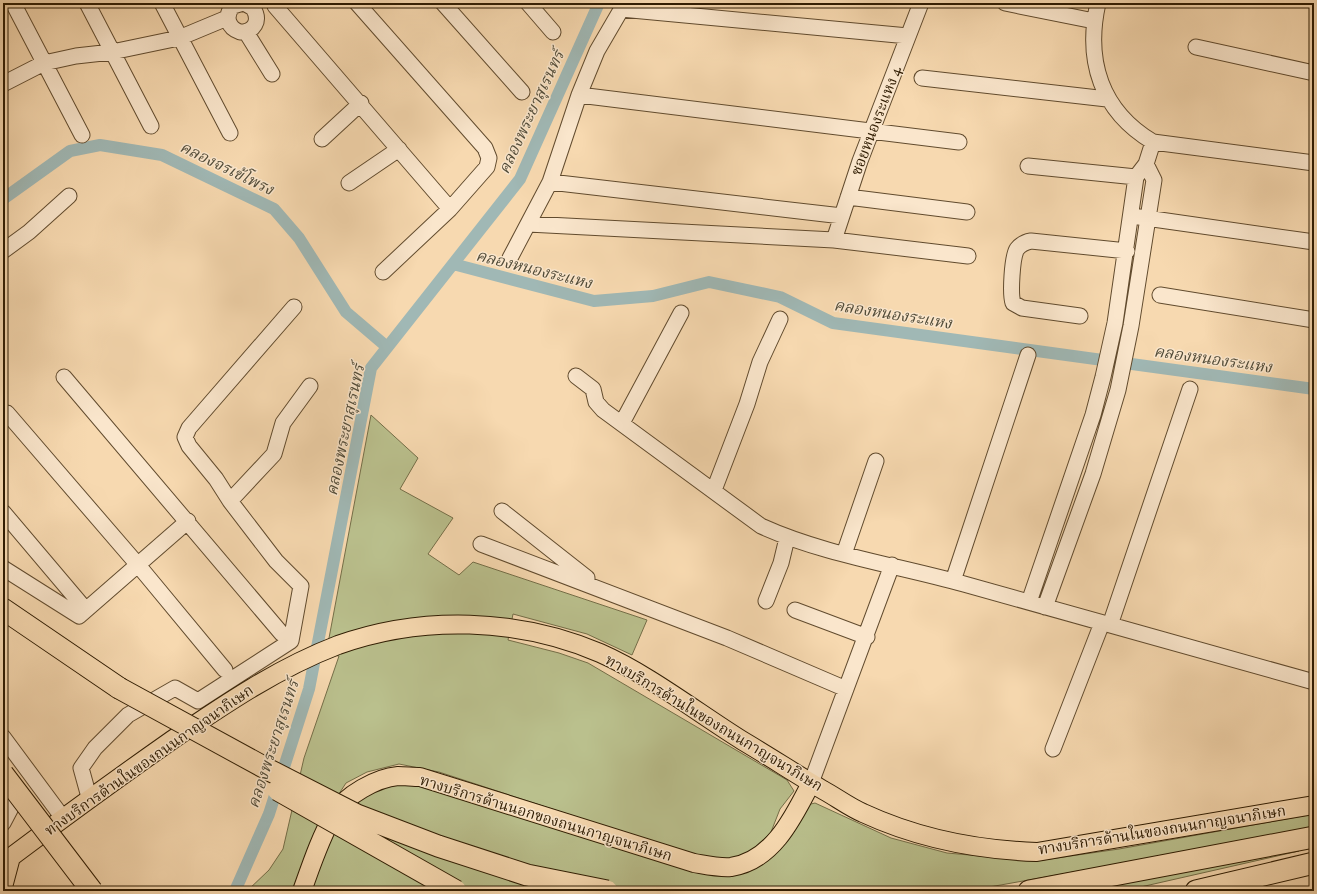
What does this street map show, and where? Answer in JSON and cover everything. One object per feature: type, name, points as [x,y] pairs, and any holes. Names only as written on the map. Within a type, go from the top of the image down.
[{"type":"highway","points":[[3,609],[210,750],[456,891]]},
{"type":"highway","points":[[119,688],[269,770],[357,815],[438,846],[527,875],[607,891]]},
{"type":"highway","points":[[3,774],[92,891]]},
{"type":"highway","points":[[1029,891],[1314,838]]},
{"type":"highway","points":[[1196,891],[1314,864]]},
{"type":"main road","name":"ทางบริการด้านในของถนนกาญจนาภิเษก","points":[[7,860],[93,795],[237,696],[302,662],[338,646],[358,639],[416,627],[472,625],[534,632],[600,653],[633,671],[811,783],[860,812],[898,828],[952,842],[1004,851],[1037,852],[1062,849],[1314,805]]},
{"type":"main road","name":"ทางบริการด้านนอกของถนนกาญจนาภิเษก","points":[[302,891],[317,850],[334,814],[348,799],[381,780],[398,776],[420,777],[694,863],[715,867],[737,865],[757,856],[767,849],[789,826],[811,783]]},
{"type":"main road","points":[[3,887],[7,860]]},
{"type":"street","points":[[13,3],[82,136]]},
{"type":"street","points":[[87,3],[151,126]]},
{"type":"street","points":[[162,3],[230,133]]},
{"type":"street","points":[[357,3],[485,148],[489,158],[487,167],[450,209],[383,272]]},
{"type":"street","points":[[443,3],[522,92]]},
{"type":"street","points":[[528,3],[553,32]]},
{"type":"street","name":"ซอยหนองระแหง 4","points":[[834,240],[872,130],[921,3]]},
{"type":"street","points":[[1005,3],[1094,21]]},
{"type":"street","points":[[1098,3],[1094,21],[1095,62],[1107,99],[1137,132],[1153,142],[1314,163]]},
{"type":"street","points":[[256,13],[278,4],[450,209]]},
{"type":"street","points":[[510,258],[550,182],[579,95],[597,51],[623,6],[908,36]]},
{"type":"street","points":[[3,84],[44,63],[76,56],[112,52],[179,38],[236,7],[253,8],[256,13],[256,24],[246,32],[235,31],[229,23],[236,7]]},
{"type":"street","points":[[246,32],[272,74]]},
{"type":"street","points":[[1196,47],[1314,73]]},
{"type":"street","points":[[922,78],[1107,99]]},
{"type":"street","points":[[579,95],[872,130],[959,142]]},
{"type":"street","points":[[322,138],[361,103]]},
{"type":"street","points":[[1029,602],[1093,415],[1115,323],[1127,251],[1136,177],[1146,164],[1153,142]]},
{"type":"street","points":[[349,183],[399,149]]},
{"type":"street","points":[[1046,607],[1092,474],[1120,383],[1128,345],[1154,180],[1146,164]]},
{"type":"street","points":[[1028,166],[1136,177]]},
{"type":"street","points":[[550,182],[842,216]]},
{"type":"street","points":[[3,251],[29,232],[69,196]]},
{"type":"street","points":[[848,197],[967,212]]},
{"type":"street","points":[[1132,216],[1314,242]]},
{"type":"street","points":[[528,224],[834,240],[968,256]]},
{"type":"street","points":[[1080,316],[1022,308],[1013,303],[1010,296],[1016,250],[1023,243],[1031,241],[1127,251]]},
{"type":"street","points":[[1160,295],[1314,320]]},
{"type":"street","points":[[93,795],[81,768],[95,748],[128,715],[174,688],[198,701],[291,641],[301,586],[276,560],[230,501],[216,479],[189,446],[185,437],[189,428],[294,307]]},
{"type":"street","points":[[622,423],[681,313]]},
{"type":"street","points":[[714,490],[747,404],[760,362],[780,319]]},
{"type":"street","points":[[1115,323],[1131,326]]},
{"type":"street","points":[[953,581],[1028,355]]},
{"type":"street","points":[[576,376],[593,389],[596,402],[603,410],[714,490],[761,526],[788,538],[844,554],[953,581],[1314,682]]},
{"type":"street","points":[[64,377],[188,521],[282,634]]},
{"type":"street","points":[[230,501],[274,454],[282,423],[310,386]]},
{"type":"street","points":[[1054,749],[1106,624],[1190,389]]},
{"type":"street","points":[[7,413],[138,565],[225,670]]},
{"type":"street","points":[[1093,415],[1110,418]]},
{"type":"street","points":[[844,554],[876,461]]},
{"type":"street","points":[[502,511],[585,581]]},
{"type":"street","points":[[3,512],[86,610]]},
{"type":"street","points":[[3,568],[79,616],[188,521]]},
{"type":"street","points":[[766,601],[781,563],[788,538]]},
{"type":"street","points":[[481,544],[730,633],[847,686]]},
{"type":"street","points":[[811,783],[867,637],[892,566]]},
{"type":"street","points":[[795,610],[867,637]]},
{"type":"street","points":[[7,743],[63,818]]},
{"type":"street","points":[[3,823],[13,804],[7,743]]},
{"type":"green space","points":[[371,415],[418,458],[400,489],[453,518],[428,554],[459,575],[473,562],[647,620],[632,655],[587,634],[513,614],[508,640],[559,653],[588,663],[787,780],[794,791],[780,809],[771,832],[757,846],[738,859],[711,861],[439,772],[399,764],[367,772],[346,783],[322,820],[294,891],[247,891],[269,870],[283,849],[304,758],[339,656],[326,654]]},
{"type":"green space","points":[[408,783],[430,787],[731,874],[807,805],[815,803],[891,838],[947,853],[1036,861],[1119,849],[1314,814],[1314,829],[967,891],[309,891],[332,833],[343,814],[374,787]]},
{"type":"green space","points":[[1299,851],[1123,891],[1075,891]]},
{"type":"waterway","name":"คลองพระยาสุเรนทร์","points":[[235,891],[269,814],[309,689],[371,368],[520,179],[599,3]]},
{"type":"waterway","name":"คลองจรเข้โพรง","points":[[3,199],[70,151],[100,145],[162,155],[274,209],[299,238],[346,312],[387,347]]},
{"type":"waterway","name":"คลองหนองระแหง","points":[[453,264],[594,301],[653,296],[709,282],[780,297],[833,323],[1314,389]]}]
